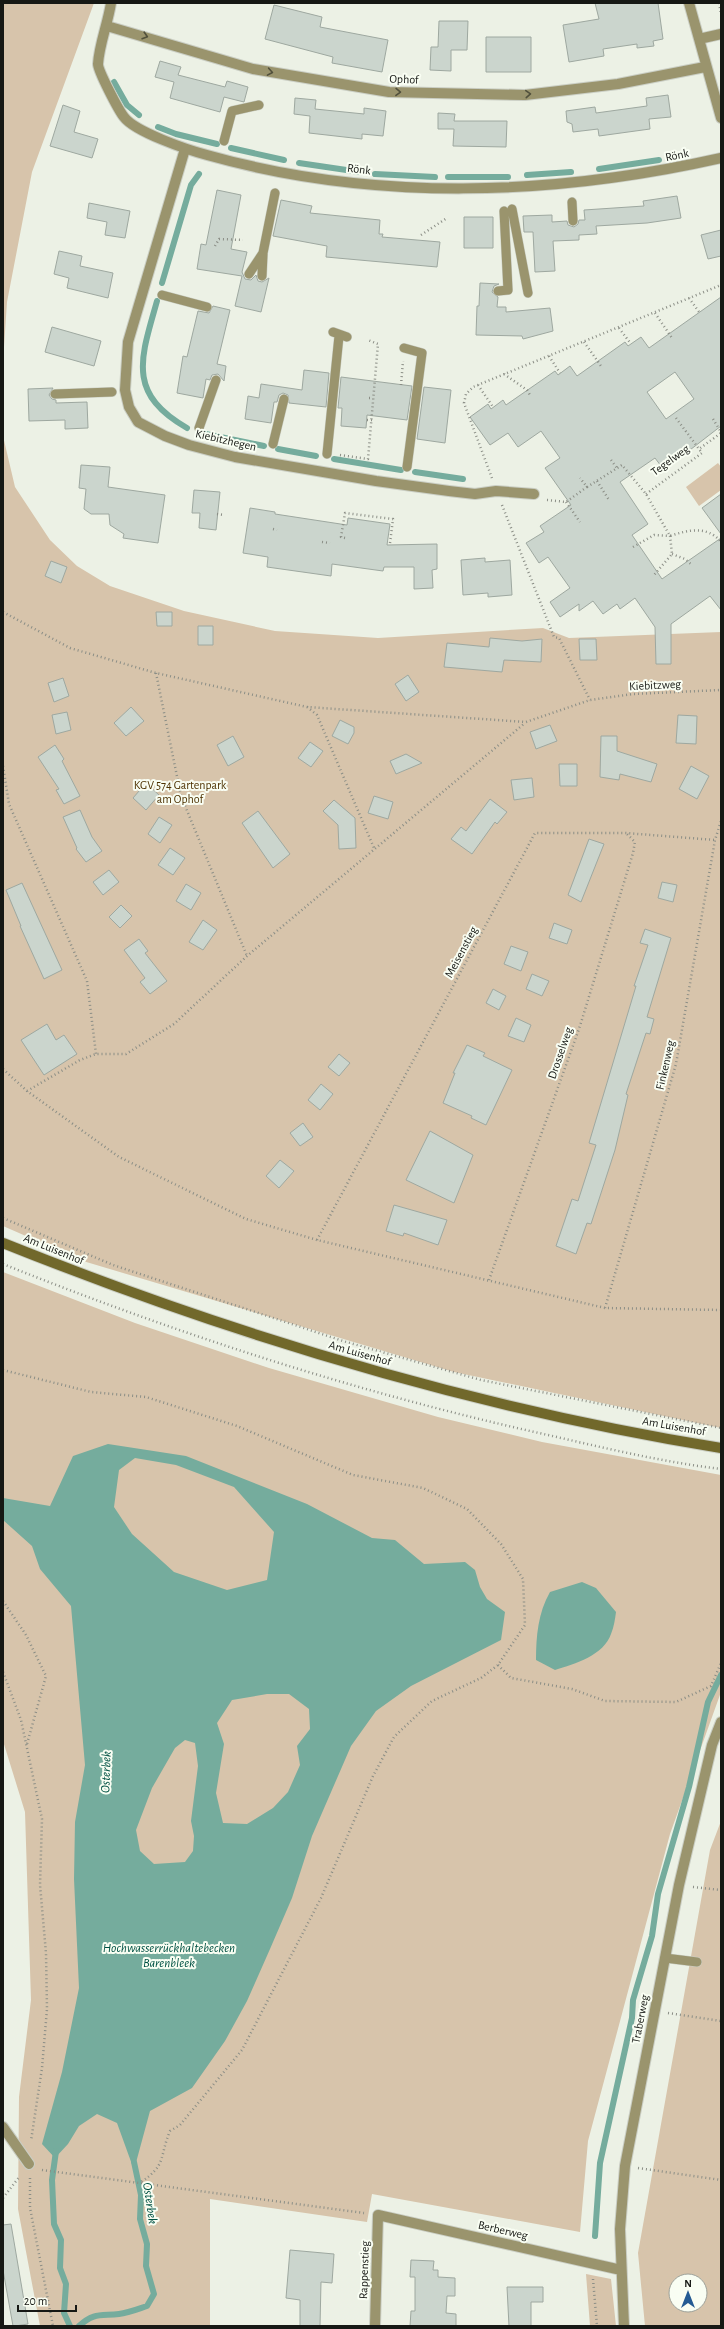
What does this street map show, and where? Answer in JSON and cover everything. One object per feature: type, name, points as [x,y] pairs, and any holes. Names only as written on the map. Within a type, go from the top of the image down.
[{"type":"main road","name":"Am Luisenhof","points":[[3,1242],[77,1272],[192,1314],[381,1373],[520,1409],[629,1432],[721,1448]]},
{"type":"street","name":"Rönk","points":[[111,3],[98,66],[124,118],[144,130],[185,149],[289,174],[368,184],[441,189],[519,188],[588,182],[664,171],[721,158]]},
{"type":"street","points":[[689,3],[721,118]]},
{"type":"street","name":"Ophof","points":[[107,26],[253,69],[388,92],[526,95],[618,84],[706,67]]},
{"type":"street","points":[[699,39],[721,34]]},
{"type":"street","name":"Kiebitzhegen","points":[[185,149],[128,342],[125,390],[129,407],[138,422],[165,436],[189,445],[235,457],[412,486],[475,494],[496,491],[534,494]]},
{"type":"street","name":"Traberweg","points":[[624,2326],[620,2229],[625,2166],[679,1885],[712,1745],[721,1722]]},
{"type":"street","points":[[3,2127],[30,2164]]},
{"type":"street","name":"Berberweg","points":[[378,2215],[621,2270]]},
{"type":"street","name":"Rappenstieg","points":[[375,2326],[378,2215]]},
{"type":"lane","points":[[224,141],[232,111],[259,105]]},
{"type":"lane","points":[[262,276],[263,253],[275,193]]},
{"type":"lane","points":[[572,202],[573,220]]},
{"type":"lane","points":[[498,291],[508,290],[508,210],[528,293]]},
{"type":"lane","points":[[250,274],[263,253]]},
{"type":"lane","points":[[162,295],[207,307]]},
{"type":"lane","points":[[327,454],[340,335]]},
{"type":"lane","points":[[404,348],[425,351],[409,464]]},
{"type":"lane","points":[[199,428],[216,380]]},
{"type":"lane","points":[[55,394],[112,392]]},
{"type":"lane","points":[[272,444],[284,399]]},
{"type":"lane","points":[[665,1958],[697,1962]]},
{"type":"path","points":[[719,3],[721,14]]},
{"type":"path","points":[[422,235],[447,218]]},
{"type":"path","points":[[215,246],[219,239],[243,240]]},
{"type":"path","points":[[590,700],[559,638],[554,637],[552,628],[496,491],[464,403],[466,394],[473,387],[721,285]]},
{"type":"path","points":[[689,298],[699,312]]},
{"type":"path","points":[[655,313],[672,338]]},
{"type":"path","points":[[619,328],[631,344]]},
{"type":"path","points":[[327,454],[368,459],[378,344],[368,340]]},
{"type":"path","points":[[584,342],[601,366]]},
{"type":"path","points":[[548,356],[560,373]]},
{"type":"path","points":[[401,385],[403,359]]},
{"type":"path","points":[[504,374],[527,390],[530,395]]},
{"type":"path","points":[[478,385],[493,407]]},
{"type":"path","points":[[676,418],[699,449]]},
{"type":"path","name":"Tegelweg","points":[[646,494],[702,453],[699,449],[721,432],[713,419]]},
{"type":"path","points":[[367,420],[372,420]]},
{"type":"path","points":[[611,460],[617,468]]},
{"type":"path","points":[[534,494],[552,502],[566,502],[622,465],[646,494],[670,536],[672,554],[654,575]]},
{"type":"path","points":[[580,478],[587,487]]},
{"type":"path","points":[[597,481],[609,500]]},
{"type":"path","points":[[566,502],[580,522]]},
{"type":"path","points":[[346,538],[342,537],[345,513],[393,519],[390,543],[387,543]]},
{"type":"path","points":[[218,514],[224,515]]},
{"type":"path","points":[[273,529],[277,530]]},
{"type":"path","points":[[633,547],[654,535],[670,536],[691,529],[706,531],[716,536],[721,542]]},
{"type":"path","points":[[322,542],[330,543]]},
{"type":"path","points":[[672,554],[685,559],[692,566]]},
{"type":"path","points":[[3,612],[70,648],[156,673],[307,707],[526,722]]},
{"type":"path","points":[[156,673],[181,796],[247,956]]},
{"type":"path","name":"Kiebitzweg","points":[[526,722],[590,700],[634,694],[721,690]]},
{"type":"path","points":[[307,707],[316,715],[374,848]]},
{"type":"path","points":[[27,1091],[80,1060],[96,1054],[126,1054],[174,1024],[247,956],[526,722]]},
{"type":"path","points":[[3,766],[9,804],[87,981],[96,1054]]},
{"type":"path","name":"Finkenweg","points":[[606,1308],[676,1064],[715,840],[721,821]]},
{"type":"path","name":"Meisenstieg","points":[[317,1240],[535,833],[626,833],[715,840]]},
{"type":"path","name":"Drosselweg","points":[[489,1280],[580,1026],[626,876],[635,842],[626,833]]},
{"type":"path","points":[[3,1070],[27,1091],[119,1157],[246,1219],[317,1240],[606,1308],[721,1310]]},
{"type":"path","points":[[3,1218],[112,1265],[343,1341],[481,1380],[721,1428]]},
{"type":"path","points":[[3,1370],[91,1392],[146,1397],[236,1426],[353,1475],[423,1488],[467,1509],[502,1544],[523,1579],[525,1625],[498,1665],[481,1678],[432,1701],[394,1737],[373,1776],[321,1898],[242,2050],[180,2125],[170,2131],[161,2162],[155,2173],[140,2182]]},
{"type":"path","points":[[3,1601],[26,1635],[46,1676],[27,1746]]},
{"type":"path","points":[[498,1665],[511,1678],[572,1689],[606,1701],[628,1703],[676,1702],[711,1686],[721,1663]]},
{"type":"path","points":[[3,1672],[21,1720],[42,1819],[40,1885],[46,1953],[47,2009],[42,2068],[32,2131],[30,2208],[53,2326]]},
{"type":"path","points":[[679,1885],[721,1890]]},
{"type":"path","points":[[655,2011],[721,2021]]},
{"type":"path","points":[[3,2198],[30,2164]]},
{"type":"path","points":[[625,2166],[721,2180]]},
{"type":"path","points":[[52,2171],[62,2171],[378,2215]]},
{"type":"path","points":[[592,2263],[597,2326]]},
{"type":"green space","points":[[3,3],[94,3],[32,172],[7,302],[3,362]]},
{"type":"green space","name":"KGV 574 Gartenpark am Ophof","points":[[3,436],[15,487],[50,540],[77,566],[110,586],[184,611],[275,631],[378,638],[543,628],[569,638],[721,632],[721,1428],[454,1372],[83,1261],[3,1226]]},
{"type":"green space","points":[[718,463],[721,467],[721,490],[699,506],[686,487]]},
{"type":"green space","points":[[3,1272],[135,1323],[269,1368],[438,1417],[542,1442],[721,1475],[721,1692],[670,1834],[588,2141],[580,2232],[372,2194],[367,2222],[210,2199],[210,2326],[40,2326],[18,2209],[19,2097],[31,2000],[25,1812],[3,1741]]},
{"type":"green space","points":[[721,1821],[721,2326],[645,2326],[638,2253],[710,1850]]},
{"type":"green space","points":[[586,2274],[611,2279],[616,2326],[590,2326]]},
{"type":"water","name":"Hochwasserrückhaltebecken Barenbleek","points":[[108,1444],[186,1456],[307,1504],[372,1538],[395,1540],[424,1564],[465,1562],[475,1570],[480,1587],[487,1599],[505,1612],[501,1640],[411,1686],[376,1711],[351,1746],[312,1836],[292,1898],[247,2001],[225,2041],[192,2088],[150,2111],[134,2170],[117,2123],[97,2114],[79,2126],[68,2144],[55,2158],[42,2144],[62,2072],[79,1988],[74,1879],[75,1822],[85,1765],[71,1606],[40,1569],[32,1546],[3,1520],[3,1498],[50,1506],[73,1456]],"holes":[[[135,1458],[176,1465],[234,1487],[274,1532],[267,1580],[227,1590],[174,1572],[132,1534],[114,1507],[119,1470]],[[267,1694],[289,1694],[309,1709],[310,1729],[297,1746],[300,1765],[288,1792],[273,1808],[247,1824],[223,1823],[216,1793],[224,1744],[217,1723],[232,1700]],[[185,1740],[195,1743],[198,1766],[191,1821],[194,1836],[193,1851],[185,1862],[154,1864],[140,1851],[136,1830],[152,1788],[175,1748]]]},
{"type":"water","points":[[582,1582],[596,1588],[616,1612],[613,1629],[602,1648],[588,1658],[555,1670],[536,1660],[536,1642],[540,1616],[550,1592]]},
{"type":"building","points":[[595,3],[658,3],[663,39],[653,41],[654,46],[637,48],[637,44],[603,49],[604,56],[569,62],[563,25],[599,19]]},
{"type":"building","points":[[274,5],[322,17],[320,27],[388,40],[382,72],[332,63],[333,57],[265,39]]},
{"type":"building","points":[[439,21],[468,21],[467,50],[451,50],[451,71],[430,70],[431,47],[438,47]]},
{"type":"building","points":[[486,37],[531,37],[531,72],[486,72]]},
{"type":"building","points":[[160,61],[181,67],[178,75],[225,87],[227,81],[248,87],[244,102],[224,97],[220,112],[170,98],[174,82],[155,77]]},
{"type":"building","points":[[668,95],[671,117],[649,119],[650,129],[599,136],[598,129],[573,132],[572,124],[567,122],[566,111],[595,107],[596,113],[647,106],[646,98]]},
{"type":"building","points":[[295,98],[316,100],[315,109],[364,114],[364,108],[386,111],[383,136],[362,134],[362,139],[309,133],[310,116],[294,114]]},
{"type":"building","points":[[63,105],[80,111],[74,132],[98,139],[92,158],[50,146]]},
{"type":"building","points":[[438,113],[455,114],[454,121],[507,121],[506,147],[453,146],[454,129],[438,129]]},
{"type":"building","points":[[217,190],[241,195],[231,249],[247,252],[242,272],[245,279],[251,280],[256,275],[258,281],[262,282],[269,278],[261,312],[235,306],[242,276],[197,269],[201,244],[206,245]]},
{"type":"building","points":[[677,196],[681,218],[647,223],[596,226],[597,234],[579,235],[579,240],[553,241],[555,271],[535,272],[533,232],[524,232],[523,216],[552,215],[552,222],[567,221],[568,225],[574,227],[578,224],[579,220],[585,220],[584,210],[644,206],[643,201]]},
{"type":"building","points":[[281,200],[312,206],[310,213],[380,220],[379,234],[383,234],[382,237],[440,242],[437,267],[326,257],[327,246],[273,236]]},
{"type":"building","points":[[89,203],[130,211],[125,238],[105,235],[107,222],[87,218]]},
{"type":"building","points":[[464,217],[493,217],[493,248],[464,248]]},
{"type":"building","points":[[721,230],[721,256],[708,259],[701,235]]},
{"type":"building","points":[[59,251],[82,256],[80,266],[113,273],[108,298],[67,288],[69,278],[54,274]]},
{"type":"building","points":[[480,283],[499,284],[494,286],[492,292],[498,297],[497,307],[506,307],[506,312],[550,308],[553,331],[523,339],[522,336],[476,335],[477,306],[479,306]]},
{"type":"building","points":[[721,297],[721,426],[664,470],[655,458],[620,482],[648,524],[632,535],[662,579],[721,538],[721,610],[710,596],[671,624],[671,664],[656,664],[655,627],[635,598],[620,609],[617,604],[603,614],[593,601],[579,611],[579,604],[560,617],[550,602],[570,588],[548,557],[539,563],[526,543],[544,532],[540,526],[571,505],[545,468],[560,458],[541,431],[518,447],[508,433],[490,445],[470,417],[488,404],[491,409],[503,400],[506,405],[555,371],[558,375],[570,366],[577,376],[625,342],[628,346],[641,337],[649,348]],"holes":[[[675,372],[694,399],[666,419],[647,392]]]},
{"type":"building","points":[[213,306],[230,310],[217,364],[226,366],[224,381],[218,374],[212,375],[210,380],[206,379],[203,398],[177,393],[183,356],[187,357],[198,311],[209,313]]},
{"type":"building","points":[[52,327],[101,341],[94,366],[45,352]]},
{"type":"building","points":[[304,370],[329,373],[326,407],[289,403],[288,395],[283,393],[279,395],[277,402],[274,402],[271,423],[245,419],[248,396],[259,398],[261,384],[302,390]]},
{"type":"building","points":[[341,377],[412,386],[407,420],[367,415],[366,428],[341,426],[342,408],[338,408]]},
{"type":"building","points":[[424,387],[451,390],[445,443],[417,439]]},
{"type":"building","points":[[53,388],[49,395],[52,399],[56,400],[56,403],[87,402],[88,428],[65,429],[65,420],[29,421],[28,389]]},
{"type":"building","points":[[81,465],[110,467],[108,487],[165,495],[158,543],[123,538],[124,534],[110,525],[109,514],[91,514],[84,509],[86,489],[79,488]]},
{"type":"building","points":[[194,490],[220,492],[216,530],[199,528],[200,513],[192,513]]},
{"type":"building","points":[[721,494],[721,534],[702,508]]},
{"type":"building","points":[[250,508],[275,512],[275,514],[347,525],[348,518],[390,524],[387,545],[437,544],[437,569],[432,570],[433,588],[414,589],[414,567],[384,567],[383,571],[332,564],[331,576],[267,567],[268,557],[243,553]]},
{"type":"building","points":[[485,558],[485,562],[510,560],[512,595],[488,597],[488,593],[463,595],[461,560]]},
{"type":"building","points":[[51,561],[67,567],[61,583],[45,576]]},
{"type":"building","points":[[156,612],[172,612],[172,626],[157,626]]},
{"type":"building","points":[[198,626],[213,626],[213,645],[198,645]]},
{"type":"building","points":[[490,638],[522,641],[542,639],[541,662],[504,660],[502,672],[444,667],[447,643],[489,647]]},
{"type":"building","points":[[579,639],[596,639],[597,660],[580,660]]},
{"type":"building","points":[[408,675],[419,692],[406,701],[395,684]]},
{"type":"building","points":[[63,678],[69,696],[54,702],[48,683]]},
{"type":"building","points":[[131,707],[144,721],[126,736],[114,723]]},
{"type":"building","points":[[67,712],[71,730],[56,734],[52,715]]},
{"type":"building","points":[[678,715],[697,716],[696,744],[676,743]]},
{"type":"building","points":[[340,720],[354,727],[354,733],[348,744],[332,736]]},
{"type":"building","points":[[550,725],[557,741],[536,749],[530,732]]},
{"type":"building","points":[[233,736],[244,757],[228,766],[217,745]]},
{"type":"building","points":[[601,736],[617,736],[617,751],[657,764],[651,782],[620,774],[619,780],[600,777]]},
{"type":"building","points":[[310,742],[323,751],[311,767],[298,758]]},
{"type":"building","points":[[55,745],[64,759],[62,761],[80,796],[64,804],[56,790],[59,789],[38,757]]},
{"type":"building","points":[[406,754],[422,763],[396,774],[390,761]]},
{"type":"building","points":[[559,764],[577,764],[577,786],[560,786]]},
{"type":"building","points":[[691,766],[709,776],[697,799],[679,789]]},
{"type":"building","points":[[532,778],[534,797],[514,800],[511,780]]},
{"type":"building","points":[[146,783],[159,795],[146,810],[133,798]]},
{"type":"building","points":[[374,796],[393,802],[388,819],[368,813]]},
{"type":"building","points":[[490,799],[507,812],[497,824],[495,822],[472,854],[451,839],[461,827],[466,831]]},
{"type":"building","points":[[334,800],[355,818],[356,848],[339,849],[338,825],[323,811]]},
{"type":"building","points":[[80,810],[92,837],[102,851],[86,862],[76,849],[77,848],[63,817]]},
{"type":"building","points":[[258,811],[290,854],[273,868],[242,823]]},
{"type":"building","points":[[159,817],[172,825],[160,843],[148,834]]},
{"type":"building","points":[[589,839],[604,844],[581,902],[568,895]]},
{"type":"building","points":[[170,848],[185,858],[173,875],[158,865]]},
{"type":"building","points":[[109,870],[119,882],[103,895],[93,882]]},
{"type":"building","points":[[662,882],[677,885],[673,902],[658,898]]},
{"type":"building","points":[[22,883],[62,970],[44,979],[20,926],[6,890]]},
{"type":"building","points":[[186,884],[201,893],[191,910],[176,901]]},
{"type":"building","points":[[121,905],[132,916],[120,928],[109,917]]},
{"type":"building","points":[[203,920],[217,930],[203,950],[189,942]]},
{"type":"building","points":[[554,923],[572,930],[567,944],[549,938]]},
{"type":"building","points":[[645,929],[671,938],[647,1017],[654,1019],[650,1034],[646,1033],[626,1094],[628,1095],[615,1150],[591,1224],[587,1223],[576,1254],[556,1246],[572,1199],[578,1201],[596,1145],[589,1143],[636,986],[634,986],[648,945],[640,943]]},
{"type":"building","points":[[139,939],[148,951],[145,953],[167,981],[150,994],[140,982],[145,978],[124,950]]},
{"type":"building","points":[[511,946],[528,952],[521,971],[504,964]]},
{"type":"building","points":[[532,974],[549,981],[542,996],[526,989]]},
{"type":"building","points":[[493,989],[506,996],[499,1010],[486,1003]]},
{"type":"building","points":[[516,1018],[531,1025],[524,1042],[508,1036]]},
{"type":"building","points":[[47,1024],[56,1040],[64,1035],[77,1054],[44,1075],[21,1040]]},
{"type":"building","points":[[467,1045],[485,1053],[483,1056],[512,1070],[486,1125],[471,1118],[472,1116],[443,1103],[455,1073],[453,1073]]},
{"type":"building","points":[[339,1054],[350,1063],[339,1076],[328,1067]]},
{"type":"building","points":[[321,1084],[333,1094],[320,1110],[308,1100]]},
{"type":"building","points":[[303,1123],[313,1137],[300,1146],[290,1133]]},
{"type":"building","points":[[430,1131],[473,1155],[454,1203],[406,1180]]},
{"type":"building","points":[[280,1160],[294,1171],[279,1188],[266,1176]]},
{"type":"building","points":[[394,1205],[447,1220],[438,1245],[404,1233],[403,1236],[386,1231]]},
{"type":"building","points":[[11,2224],[28,2324],[15,2326],[13,2326],[3,2270],[3,2225]]},
{"type":"building","points":[[290,2250],[334,2254],[332,2283],[321,2282],[320,2326],[300,2326],[300,2300],[286,2298]]},
{"type":"building","points":[[411,2260],[434,2261],[433,2270],[438,2270],[438,2277],[455,2278],[455,2296],[447,2296],[446,2313],[456,2314],[456,2326],[410,2326],[411,2311],[415,2311],[415,2277],[410,2277]]},
{"type":"building","points":[[507,2287],[543,2287],[543,2302],[531,2302],[531,2326],[509,2326]]},
{"type":"waterway","points":[[114,82],[127,105],[139,115]]},
{"type":"waterway","points":[[158,127],[176,134],[217,144]]},
{"type":"waterway","points":[[231,148],[284,160]]},
{"type":"waterway","points":[[677,156],[683,156]]},
{"type":"waterway","points":[[599,169],[659,160]]},
{"type":"waterway","points":[[299,163],[360,172]]},
{"type":"waterway","points":[[527,175],[571,172]]},
{"type":"waterway","points":[[162,283],[191,185],[199,174]]},
{"type":"waterway","points":[[375,174],[435,177]]},
{"type":"waterway","points":[[448,177],[508,177]]},
{"type":"waterway","points":[[157,301],[146,340],[143,357],[143,373],[146,387],[154,401],[168,415],[187,428]]},
{"type":"waterway","points":[[201,433],[264,446]]},
{"type":"waterway","points":[[278,449],[316,456]]},
{"type":"waterway","points":[[334,459],[401,470]]},
{"type":"waterway","points":[[415,472],[463,479]]},
{"type":"waterway","points":[[595,2236],[600,2163],[632,2018],[633,2000],[652,1936],[658,1894],[689,1787],[708,1702],[721,1675]]},
{"type":"waterway","name":"Osterbek","points":[[56,2151],[52,2180],[54,2224],[61,2240],[60,2268],[66,2284],[64,2313],[70,2326]]},
{"type":"waterway","name":"Osterbek","points":[[79,2326],[89,2318],[133,2311],[147,2306],[154,2294],[146,2266],[147,2244],[140,2219],[141,2195],[134,2162]]}]
